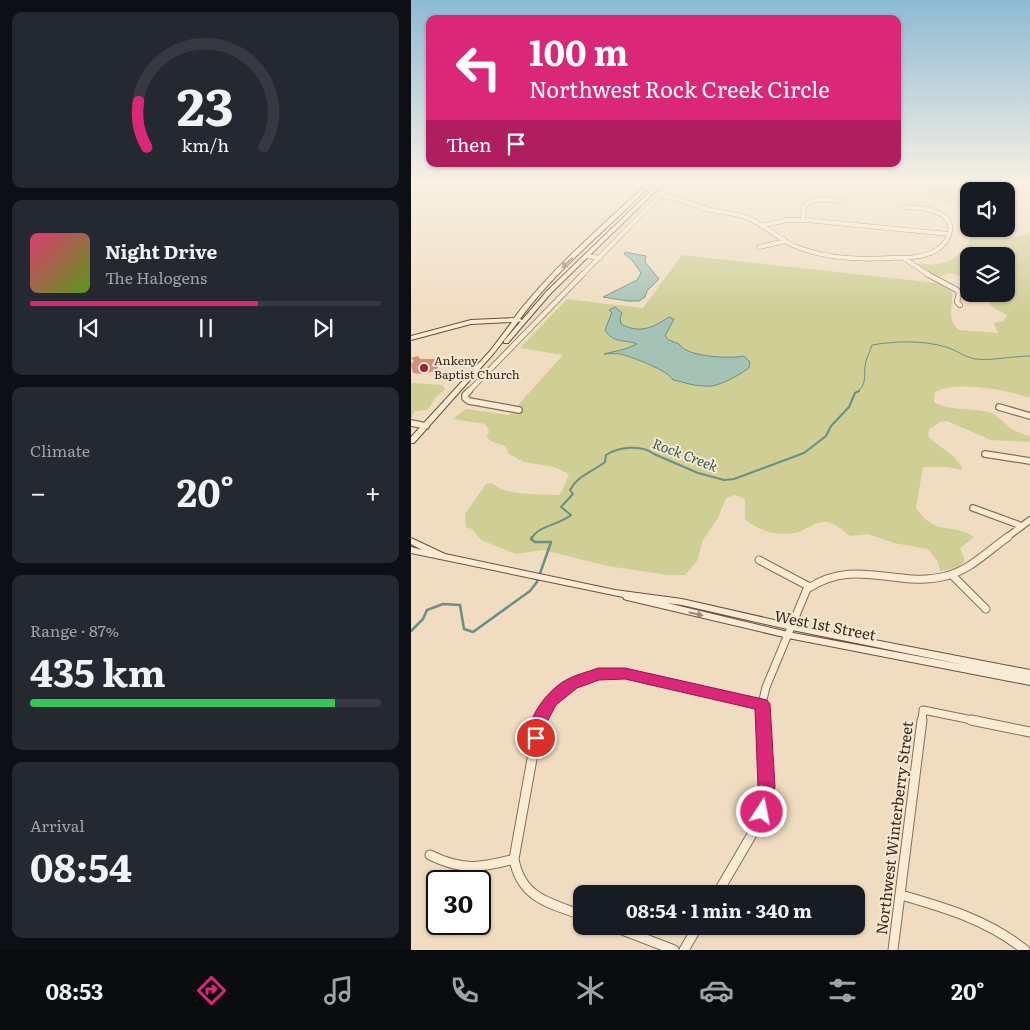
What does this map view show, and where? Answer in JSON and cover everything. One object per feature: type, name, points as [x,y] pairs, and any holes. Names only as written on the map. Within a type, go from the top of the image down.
[{"type":"main road","points":[[411,441],[493,352],[534,296],[607,225]]},
{"type":"main road","points":[[493,352],[501,346],[549,292],[619,225]]},
{"type":"main road","points":[[411,338],[471,322],[525,320]]},
{"type":"main road","name":"West 1st Street","points":[[411,541],[450,559]]},
{"type":"main road","name":"West 1st Street","points":[[411,550],[615,593],[642,602],[1030,681]]},
{"type":"main road","name":"West 1st Street","points":[[790,631],[1030,674]]},
{"type":"street","points":[[519,410],[469,400],[465,398],[465,395],[632,225]]},
{"type":"street","points":[[859,225],[949,234]]},
{"type":"street","points":[[761,226],[795,246],[815,252],[879,259],[905,259],[936,250],[945,243],[951,225]]},
{"type":"street","points":[[759,247],[786,241]]},
{"type":"street","points":[[587,256],[600,258]]},
{"type":"street","points":[[905,259],[957,290],[959,293],[957,302],[960,305]]},
{"type":"street","points":[[999,407],[1030,416]]},
{"type":"street","points":[[411,423],[426,426]]},
{"type":"street","points":[[985,454],[1030,461]]},
{"type":"street","points":[[973,508],[1022,526]]},
{"type":"street","points":[[722,885],[751,836],[766,798],[762,704],[766,687],[804,596],[810,587],[819,580],[838,574],[929,579],[952,575],[964,569],[1030,520]]},
{"type":"street","points":[[759,560],[810,587]]},
{"type":"street","points":[[952,575],[986,609]]},
{"type":"street","points":[[573,911],[541,899],[527,891],[521,884],[515,870],[514,860],[538,723],[550,701],[572,684],[598,674],[625,673],[762,704]]},
{"type":"street","name":"Northwest Winterberry Street","points":[[893,950],[923,710],[1030,732]]},
{"type":"street","points":[[431,855],[446,864],[459,868],[486,866],[514,860]]},
{"type":"street","points":[[901,895],[972,917],[1005,934],[1025,950]]},
{"type":"street","points":[[635,935],[674,950]]},
{"type":"street","points":[[684,950],[693,935]]},
{"type":"green space","points":[[1030,232],[1030,398],[996,389],[956,387],[944,388],[935,392],[934,402],[947,407],[991,413],[1011,429],[1030,437],[1030,442],[991,440],[947,421],[940,422],[929,429],[928,437],[953,456],[963,468],[961,470],[946,467],[923,467],[916,508],[931,523],[937,526],[965,532],[974,537],[960,548],[965,560],[959,568],[940,571],[938,562],[928,549],[894,543],[868,534],[850,536],[838,526],[827,522],[818,523],[801,531],[787,534],[764,530],[745,519],[745,499],[735,495],[726,498],[718,518],[703,540],[697,561],[685,575],[668,575],[607,566],[543,550],[516,554],[481,540],[472,529],[466,527],[465,514],[486,484],[492,483],[505,490],[523,494],[559,495],[562,491],[569,474],[554,467],[524,462],[509,454],[505,446],[490,441],[487,437],[489,430],[485,424],[453,419],[466,409],[509,415],[563,355],[520,348],[567,299],[643,308],[682,255],[937,283],[946,286],[952,293],[951,317],[959,330],[998,333],[994,323],[1004,321],[1007,315],[992,307],[989,302],[1015,302],[1015,247],[965,247],[970,238],[1016,237]]},
{"type":"green space","points":[[960,253],[960,275],[949,273],[939,277],[918,265],[920,263],[938,264],[954,258]]},
{"type":"green space","points":[[411,383],[442,385],[445,389],[436,397],[428,409],[415,411],[411,419]]},
{"type":"shaded area","points":[[625,252],[646,256],[645,262],[659,279],[647,291],[645,297],[639,301],[603,297],[637,280],[641,273],[631,259],[624,254]]},
{"type":"shaded area","points":[[615,307],[622,313],[620,318],[621,324],[634,329],[652,327],[669,317],[674,319],[665,336],[669,340],[690,352],[699,354],[720,357],[744,356],[750,362],[749,368],[722,383],[701,386],[673,380],[657,368],[626,356],[604,354],[637,344],[615,339],[605,330],[612,312],[609,310]]},
{"type":"building","name":"Ankeny Baptist Church","points":[[418,356],[420,359],[437,359],[441,364],[435,371],[423,374],[413,373],[411,364],[414,361],[411,358]]},
{"type":"waterway","name":"Rock Creek","points":[[857,392],[864,383],[866,363],[872,345],[900,342],[928,343],[946,347],[975,359],[1030,356]]},
{"type":"waterway","name":"Rock Creek","points":[[532,538],[544,528],[571,515],[561,507],[573,494],[570,490],[573,485],[581,477],[605,462],[606,455],[611,452],[630,448],[643,449],[698,473],[724,480],[734,479],[804,453],[826,436],[831,426],[849,407],[857,392]]},
{"type":"waterway","name":"Rock Creek","points":[[411,631],[423,619],[427,610],[443,604],[460,605],[464,629],[473,632],[530,591],[537,582],[551,542],[535,542],[531,539],[532,537]]},
{"type":"place","name":"Ankeny Baptist Church","points":[[424,368]]},
{"type":"route","points":[[536,738],[538,723],[550,701],[560,691],[572,684],[598,674],[625,673],[762,704],[761,720],[766,798],[762,812]]}]
